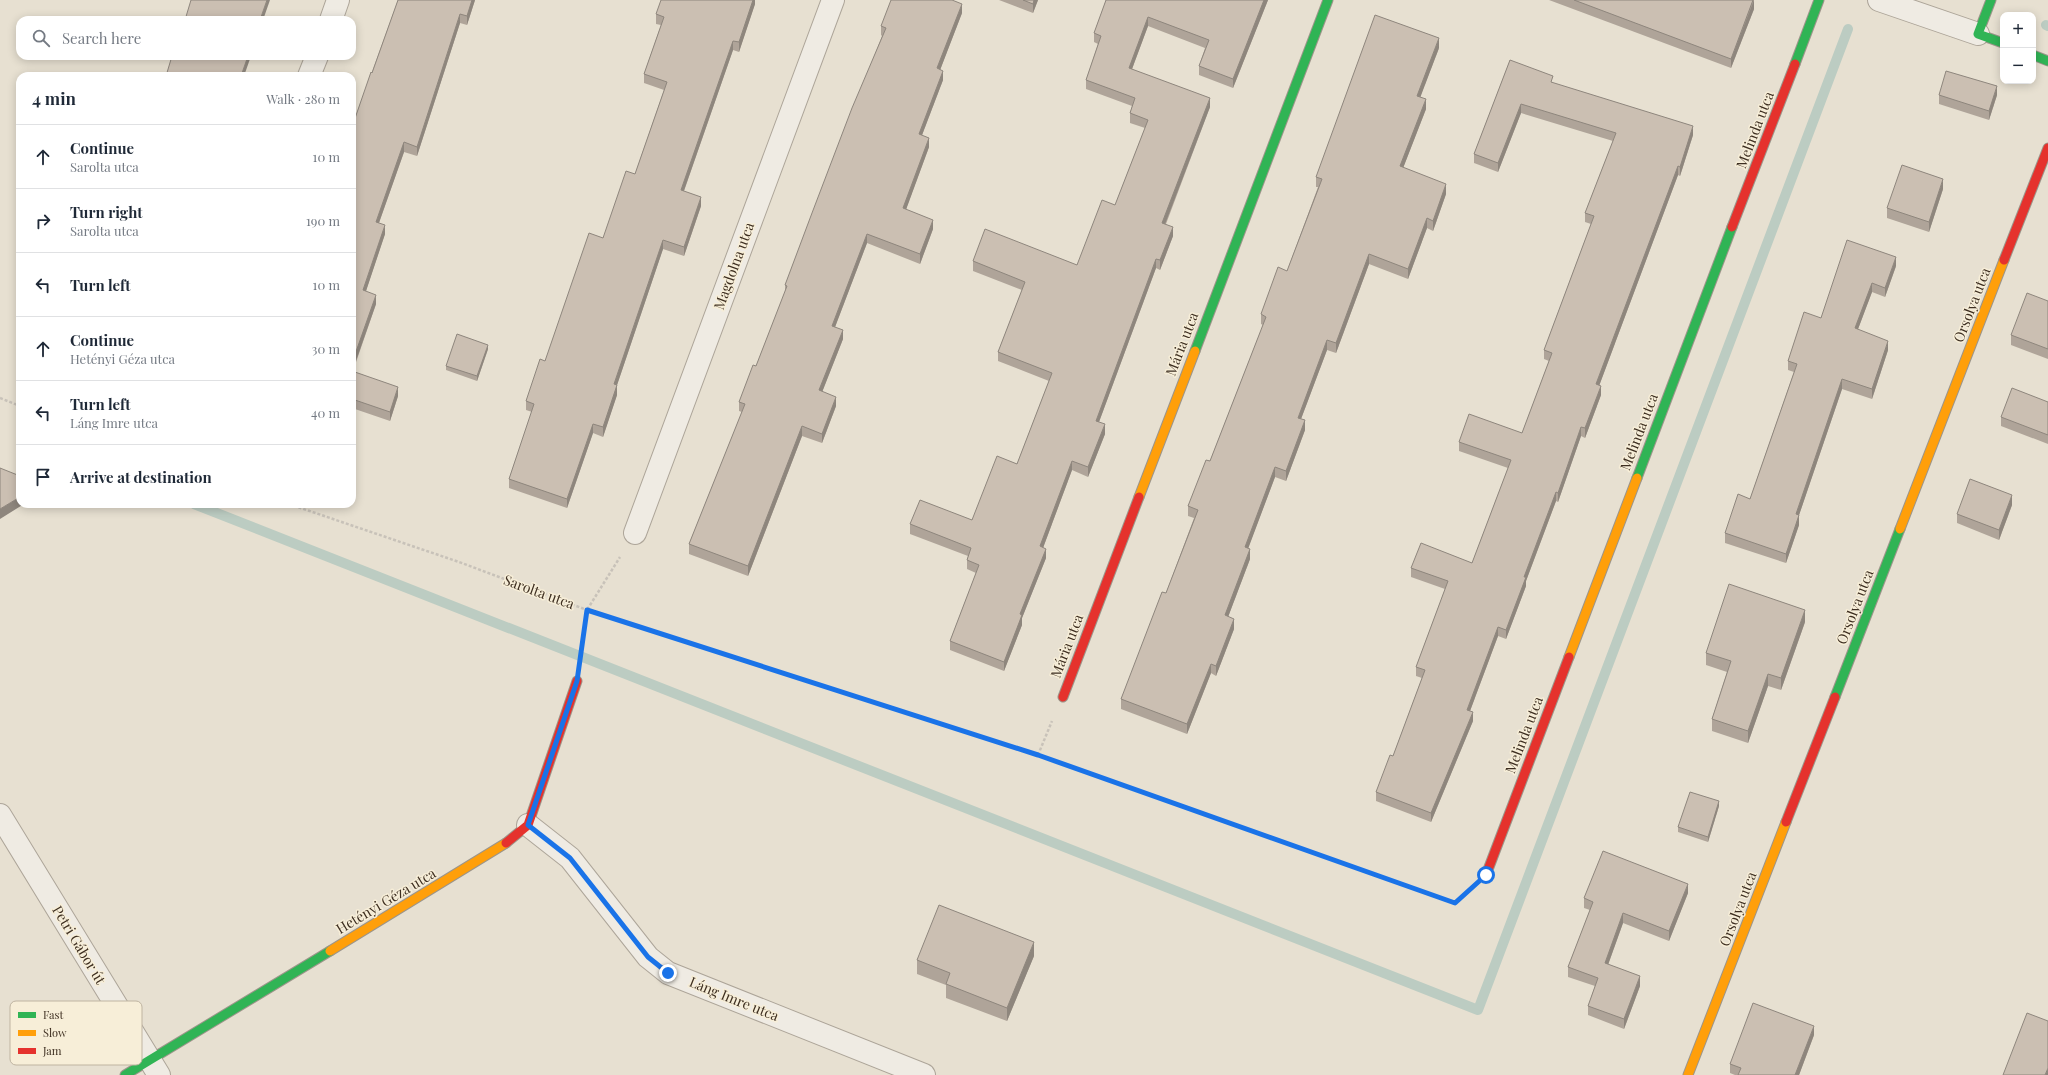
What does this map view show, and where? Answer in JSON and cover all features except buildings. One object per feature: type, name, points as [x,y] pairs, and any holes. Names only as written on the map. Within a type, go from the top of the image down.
[{"type":"street","points":[[332,16],[338,0]]},
{"type":"street","name":"Magdolna utca","points":[[635,533],[833,0]]},
{"type":"street","name":"Mária utca","points":[[1063,697],[1328,0]]},
{"type":"street","name":"Melinda utca","points":[[1486,875],[1819,0]]},
{"type":"street","points":[[1879,0],[2000,43]]},
{"type":"street","points":[[1978,34],[1991,0]]},
{"type":"street","points":[[2036,56],[2048,61]]},
{"type":"street","points":[[311,72],[315,60]]},
{"type":"street","name":"Orsolya utca","points":[[1688,1075],[2048,148]]},
{"type":"street","points":[[528,825],[577,681]]},
{"type":"street","name":"Petri Gábor út","points":[[0,814],[113,1001]]},
{"type":"street","name":"Hetényi Géza utca","points":[[125,1075],[154,1068],[500,848],[528,825]]},
{"type":"street","name":"Láng Imre utca","points":[[528,825],[570,858],[648,957],[668,973],[924,1075]]},
{"type":"street","name":"Petri Gábor út","points":[[142,1048],[154,1068]]},
{"type":"path","points":[[0,398],[16,404]]},
{"type":"path","name":"Sarolta utca","points":[[300,508],[459,562],[587,610],[1038,755],[1455,903],[1486,875]]},
{"type":"path","points":[[577,681],[587,610],[635,533]]},
{"type":"path","points":[[1038,755],[1063,697]]},
{"type":"waterway","points":[[204,508],[1478,1010],[1848,29]]},
{"type":"traffic: fast","points":[[1195,351],[1328,0]]},
{"type":"traffic: fast","points":[[1795,64],[1819,0]]},
{"type":"traffic: fast","points":[[1991,0],[1978,34],[2000,42]]},
{"type":"traffic: fast","points":[[2036,56],[2048,61]]},
{"type":"traffic: fast","points":[[1637,478],[1732,227]]},
{"type":"traffic: fast","points":[[1835,697],[1900,529]]},
{"type":"traffic: fast","points":[[142,1065],[330,951]]},
{"type":"traffic: fast","points":[[125,1075],[142,1065]]},
{"type":"traffic: slow","points":[[1900,529],[2004,260]]},
{"type":"traffic: slow","points":[[1139,497],[1195,351]]},
{"type":"traffic: slow","points":[[1569,657],[1637,478]]},
{"type":"traffic: slow","points":[[1688,1075],[1786,822]]},
{"type":"traffic: slow","points":[[330,951],[506,843]]},
{"type":"traffic: jam","points":[[1732,227],[1795,64]]},
{"type":"traffic: jam","points":[[2004,260],[2048,148]]},
{"type":"traffic: jam","points":[[1063,697],[1139,497]]},
{"type":"traffic: jam","points":[[1486,875],[1569,657]]},
{"type":"traffic: jam","points":[[506,843],[528,825],[577,681]]},
{"type":"traffic: jam","points":[[1786,822],[1835,697]]},
{"type":"route","points":[[668,973],[648,957],[570,858],[528,825],[577,681],[587,610],[1038,755],[1455,903],[1486,875]]}]
